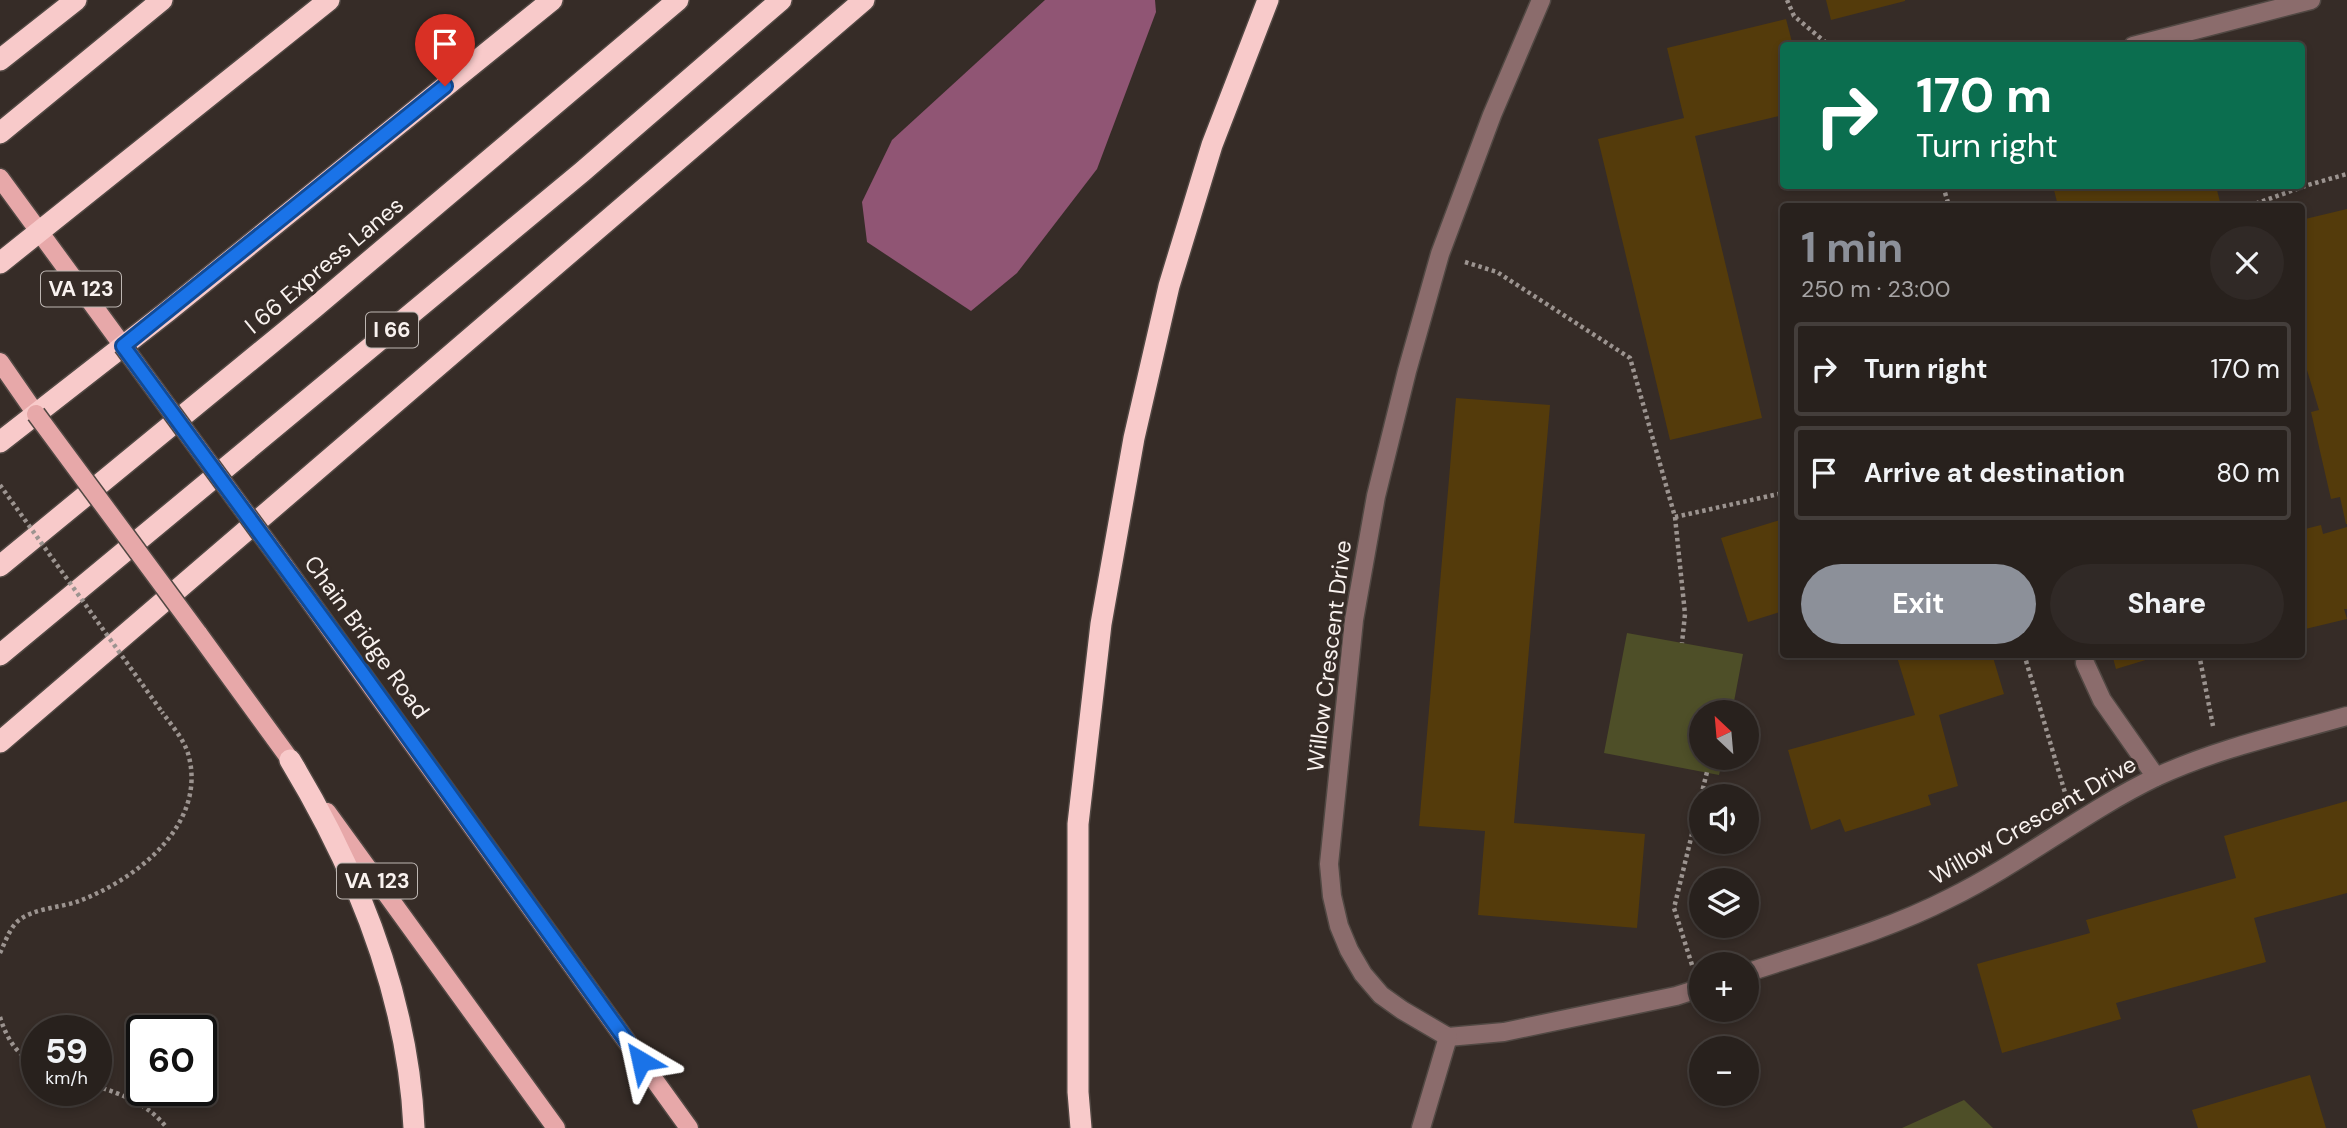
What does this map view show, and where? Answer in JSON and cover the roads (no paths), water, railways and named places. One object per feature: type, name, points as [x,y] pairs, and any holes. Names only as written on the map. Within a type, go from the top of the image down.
[{"type":"highway","points":[[0,60],[76,0]]},
{"type":"highway","points":[[0,133],[162,0]]},
{"type":"highway","points":[[0,263],[329,0]]},
{"type":"highway","points":[[0,442],[168,311],[552,0]]},
{"type":"highway","name":"I 66 Express Lanes","points":[[0,566],[314,308],[678,0]]},
{"type":"highway","name":"I 66","points":[[0,656],[582,172],[781,0]]},
{"type":"highway","points":[[0,742],[864,0]]},
{"type":"highway","points":[[1080,1128],[1078,824],[1101,624],[1134,438],[1169,286],[1212,145],[1268,0]]},
{"type":"highway","points":[[290,760],[337,842],[375,938],[399,1020],[412,1091],[414,1128]]},
{"type":"main road","name":"Chain Bridge Road","points":[[0,178],[283,564],[689,1128]]},
{"type":"main road","name":"VA 123","points":[[0,362],[555,1128]]},
{"type":"street","name":"Willow Crescent Drive","points":[[1448,1037],[1381,995],[1363,974],[1339,926],[1329,864],[1356,606],[1379,484],[1440,254],[1492,115],[1541,0]]},
{"type":"street","points":[[2148,42],[2311,0]]},
{"type":"street","points":[[2085,663],[2102,700],[2156,777]]},
{"type":"street","name":"Willow Crescent Drive","points":[[1759,969],[1869,932],[1933,907],[2156,777],[2220,753],[2347,716]]},
{"type":"street","points":[[1422,1128],[1448,1037],[1504,1032],[1689,992]]}]
